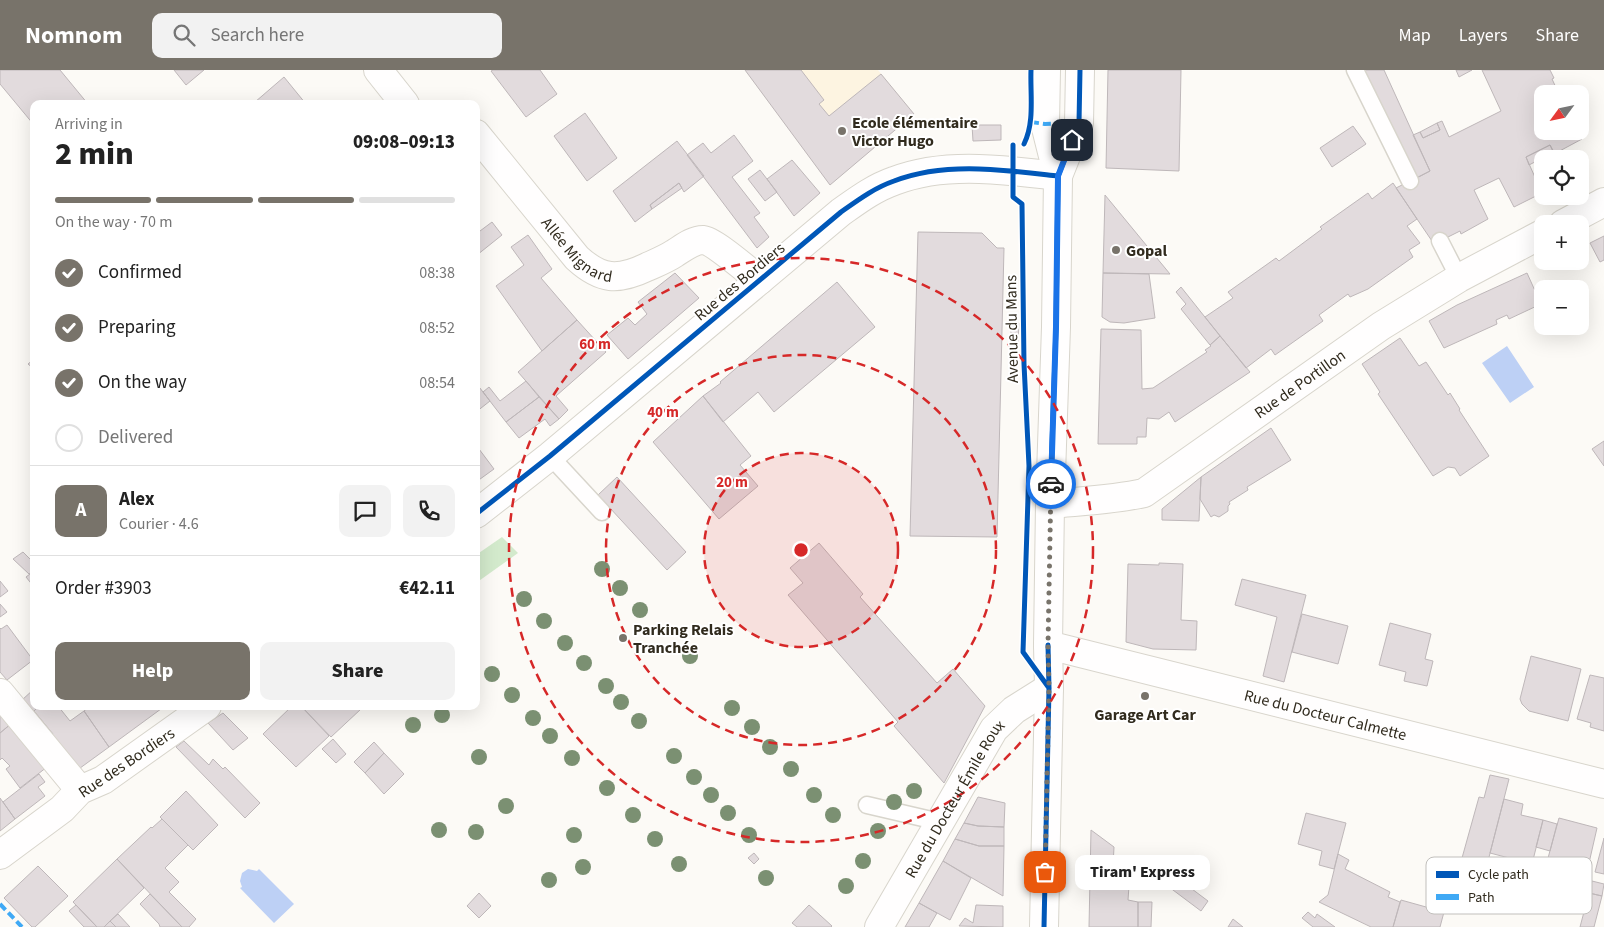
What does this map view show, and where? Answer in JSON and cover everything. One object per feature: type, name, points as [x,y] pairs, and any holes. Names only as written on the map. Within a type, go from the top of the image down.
[{"type":"street","points":[[378,70],[402,100]]},
{"type":"street","points":[[1044,927],[1049,688],[1050,504],[1056,327],[1058,176],[1045,124],[1046,70]]},
{"type":"street","points":[[1058,176],[1079,123],[1080,70]]},
{"type":"street","name":"Allée Mignard","points":[[480,139],[577,258],[590,269],[604,275],[616,277],[631,275],[671,256],[693,242],[704,240],[714,245],[760,280]]},
{"type":"street","name":"Rue des Bordiers","points":[[487,506],[550,456],[841,212],[868,193],[894,181],[923,173],[957,169],[1023,172],[1058,176]]},
{"type":"street","points":[[1580,215],[1604,202]]},
{"type":"street","name":"Rue de Portillon","points":[[1050,504],[1121,498],[1144,493],[1381,326],[1459,278],[1534,238]]},
{"type":"street","name":"Rue du Docteur Calmette","points":[[1048,645],[1604,784]]},
{"type":"street","name":"Rue du Docteur Émile Roux","points":[[879,927],[994,729],[1014,710],[1049,688]]},
{"type":"street","points":[[0,693],[80,790]]},
{"type":"street","name":"Rue des Bordiers","points":[[0,855],[62,809],[80,790],[103,780],[200,710]]},
{"type":"lane","points":[[1355,70],[1410,181]]},
{"type":"lane","points":[[1440,241],[1459,278]]},
{"type":"lane","points":[[550,456],[602,512]]},
{"type":"lane","points":[[867,805],[940,822]]},
{"type":"shaded area","name":"Ecole élémentaire Victor Hugo","points":[[745,70],[878,70],[914,114],[830,185]]},
{"type":"green space","points":[[502,537],[518,553],[480,580],[480,552]]},
{"type":"water","points":[[1507,346],[1534,387],[1510,403],[1482,363]]},
{"type":"water","points":[[248,869],[257,871],[259,869],[294,904],[274,923],[240,888],[242,887],[240,881],[242,873]]},
{"type":"building","points":[[0,70],[60,70],[85,100],[30,100],[30,120],[0,84]]},
{"type":"building","points":[[174,70],[204,70],[186,85]]},
{"type":"building","points":[[540,70],[557,94],[526,117],[491,71]]},
{"type":"building","name":"Ecole élémentaire Victor Hugo","points":[[745,70],[801,70],[824,100],[819,104],[829,116],[881,74],[914,114],[830,185]]},
{"type":"building","points":[[1108,70],[1181,70],[1179,171],[1106,168]]},
{"type":"building","points":[[1363,70],[1384,70],[1430,171],[1415,179]]},
{"type":"building","points":[[1456,70],[1472,70],[1459,77]]},
{"type":"building","points":[[1482,70],[1550,70],[1555,85],[1534,85],[1534,140],[1580,140],[1561,150],[1552,150],[1550,145],[1540,150],[1534,150],[1534,153],[1526,157],[1534,175],[1534,197],[1514,207],[1499,178],[1474,190],[1488,219],[1461,234],[1460,231],[1434,244],[1396,188],[1430,171],[1413,135],[1420,132],[1423,138],[1440,130],[1437,123],[1442,121],[1449,137],[1501,111]]},
{"type":"building","points":[[284,77],[303,100],[257,100]]},
{"type":"building","points":[[585,113],[617,158],[587,181],[554,136]]},
{"type":"building","points":[[1437,123],[1440,130],[1423,138],[1420,132]]},
{"type":"building","points":[[972,125],[1001,125],[1001,140],[973,141]]},
{"type":"building","points":[[1353,126],[1366,144],[1332,167],[1320,148]]},
{"type":"building","points":[[734,135],[753,161],[732,177],[760,213],[754,217],[769,237],[757,248],[687,155],[703,143],[711,153]]},
{"type":"building","points":[[677,141],[704,176],[684,192],[679,183],[650,205],[652,209],[635,222],[613,191]]},
{"type":"building","points":[[1550,145],[1553,150],[1540,150]]},
{"type":"building","points":[[1534,153],[1534,162],[1529,165],[1526,157]]},
{"type":"building","points":[[792,160],[820,193],[794,216],[767,179]]},
{"type":"building","points":[[760,170],[777,192],[765,201],[748,179]]},
{"type":"building","points":[[679,183],[682,188],[652,209],[650,205]]},
{"type":"building","points":[[1393,183],[1417,219],[1407,226],[1420,243],[1409,250],[1413,257],[1368,289],[1350,297],[1348,294],[1319,315],[1323,321],[1275,355],[1271,349],[1246,368],[1205,317],[1233,298],[1228,292],[1276,258],[1279,261],[1322,229],[1320,227],[1368,193],[1372,199]]},
{"type":"building","points":[[1105,195],[1170,274],[1103,273]]},
{"type":"building","points":[[492,222],[502,235],[480,253],[480,231]]},
{"type":"building","points":[[918,232],[982,233],[997,248],[1004,248],[997,537],[910,536]]},
{"type":"building","points":[[528,235],[552,269],[541,278],[577,320],[542,351],[496,286],[524,265],[511,247]]},
{"type":"building","points":[[1604,236],[1604,260],[1600,262],[1590,243]]},
{"type":"building","points":[[675,273],[699,298],[628,359],[607,335],[628,318],[635,325],[647,314],[638,302]]},
{"type":"building","points":[[1103,273],[1149,274],[1155,318],[1124,323],[1110,322],[1102,317]]},
{"type":"building","points":[[1527,273],[1534,288],[1534,307],[1509,319],[1507,315],[1496,320],[1497,324],[1444,348],[1429,321],[1457,305]]},
{"type":"building","points":[[837,282],[875,327],[774,412],[758,392],[723,422],[703,396],[721,383]]},
{"type":"building","points":[[1181,287],[1220,336],[1210,345],[1181,309],[1186,304],[1176,292]]},
{"type":"building","points":[[577,320],[606,352],[556,396],[568,410],[559,419],[518,372]]},
{"type":"building","points":[[1011,323],[1019,323],[1018,343],[1011,342]]},
{"type":"building","points":[[1101,329],[1141,330],[1142,389],[1153,388],[1207,352],[1205,350],[1220,336],[1250,372],[1175,422],[1169,412],[1159,419],[1147,418],[1146,437],[1137,437],[1137,444],[1098,444]]},
{"type":"building","points":[[1400,338],[1419,366],[1426,362],[1448,395],[1450,393],[1489,456],[1460,476],[1455,468],[1448,467],[1433,476],[1378,394],[1380,392],[1362,364]]},
{"type":"building","points":[[526,381],[539,397],[506,422],[483,392],[489,387],[500,401]]},
{"type":"building","points":[[480,388],[490,401],[480,409]]},
{"type":"building","points":[[703,396],[751,456],[740,465],[758,486],[719,519],[653,442]]},
{"type":"building","points":[[539,397],[559,419],[550,426],[545,419],[519,438],[506,422]]},
{"type":"building","points":[[1271,428],[1291,460],[1247,487],[1248,490],[1229,502],[1228,511],[1219,517],[1214,515],[1211,517],[1200,499],[1201,477]]},
{"type":"building","points":[[1604,441],[1604,466],[1592,449]]},
{"type":"building","points":[[480,450],[494,469],[480,479]]},
{"type":"building","points":[[617,477],[686,552],[667,570],[598,495]]},
{"type":"building","points":[[1201,477],[1199,521],[1162,520],[1162,509]]},
{"type":"building","points":[[819,543],[863,594],[860,597],[937,683],[953,669],[985,706],[944,783],[894,726],[898,722],[788,595],[803,583],[790,568]]},
{"type":"building","points":[[23,552],[30,559],[30,573],[29,574],[13,559]]},
{"type":"building","points":[[1159,563],[1183,564],[1181,620],[1197,621],[1196,650],[1153,649],[1126,642],[1128,564],[1159,565]]},
{"type":"building","points":[[30,574],[30,582],[26,577]]},
{"type":"building","points":[[1242,579],[1306,595],[1284,682],[1263,676],[1277,617],[1235,605]]},
{"type":"building","points":[[0,581],[8,591],[0,597]]},
{"type":"building","points":[[0,604],[7,612],[0,617]]},
{"type":"building","points":[[1302,614],[1348,626],[1338,664],[1292,652]]},
{"type":"building","points":[[1390,623],[1431,634],[1425,659],[1433,661],[1427,686],[1404,681],[1406,672],[1379,665]]},
{"type":"building","points":[[7,625],[30,656],[30,662],[7,680],[0,672],[1,629]]},
{"type":"building","points":[[1531,656],[1581,669],[1568,721],[1529,711],[1522,704],[1520,699]]},
{"type":"building","points":[[1590,675],[1604,678],[1604,731],[1590,727],[1591,723],[1577,719]]},
{"type":"building","points":[[30,693],[30,710],[35,710],[32,713],[22,700]]},
{"type":"building","points":[[0,709],[12,723],[0,733]]},
{"type":"building","points":[[61,710],[70,721],[84,711],[109,747],[76,771],[49,737],[53,734],[34,711]]},
{"type":"building","points":[[85,710],[160,710],[109,747],[84,711]]},
{"type":"building","points":[[288,710],[305,710],[329,736],[296,767],[263,734]]},
{"type":"building","points":[[305,710],[360,710],[331,737]]},
{"type":"building","points":[[223,713],[248,738],[233,750],[208,723]]},
{"type":"building","points":[[12,723],[47,767],[20,788],[6,769],[10,766],[2,758],[0,760],[0,733]]},
{"type":"building","points":[[333,739],[346,754],[336,763],[322,749]]},
{"type":"building","points":[[184,741],[209,765],[213,759],[223,769],[225,767],[260,803],[245,818],[176,747]]},
{"type":"building","points":[[374,742],[384,753],[365,773],[354,762]]},
{"type":"building","points":[[384,753],[404,774],[384,794],[365,773]]},
{"type":"building","points":[[39,774],[45,782],[38,787],[45,796],[15,819],[3,802]]},
{"type":"building","points":[[1490,775],[1509,779],[1489,857],[1462,857],[1479,797],[1484,798]]},
{"type":"building","points":[[186,791],[218,825],[193,850],[160,817]]},
{"type":"building","points":[[978,797],[1005,803],[1004,827],[978,826],[964,823]]},
{"type":"building","points":[[0,798],[15,819],[0,831]]},
{"type":"building","points":[[1504,799],[1523,804],[1521,815],[1543,820],[1534,857],[1505,857],[1490,853]]},
{"type":"building","points":[[1306,813],[1346,823],[1334,869],[1319,865],[1322,851],[1298,844]]},
{"type":"building","points":[[1559,818],[1597,828],[1590,857],[1548,857]]},
{"type":"building","points":[[162,819],[188,845],[165,868],[179,882],[169,892],[196,919],[189,927],[182,927],[117,859]]},
{"type":"building","points":[[1543,820],[1557,824],[1550,851],[1536,847]]},
{"type":"building","points":[[964,823],[978,826],[1004,827],[1004,846],[979,846],[955,839]]},
{"type":"building","points":[[1091,830],[1114,847],[1112,885],[1129,886],[1128,900],[1138,902],[1138,927],[1089,927]]},
{"type":"building","points":[[1604,838],[1604,874],[1595,872]]},
{"type":"building","points":[[955,839],[979,846],[1004,846],[1003,896],[943,861]]},
{"type":"building","points":[[754,853],[759,859],[754,864],[748,858]]},
{"type":"building","points":[[1338,854],[1349,860],[1345,869],[1390,892],[1388,897],[1400,902],[1393,927],[1371,927],[1319,902],[1328,895]]},
{"type":"building","points":[[117,859],[144,888],[104,927],[97,927],[73,902]]},
{"type":"building","points":[[1152,859],[1208,901],[1201,911],[1153,875],[1154,873],[1146,866]]},
{"type":"building","points":[[943,861],[971,878],[950,920],[919,903]]},
{"type":"building","points":[[38,866],[68,896],[35,927],[32,927],[4,898]]},
{"type":"building","points":[[1592,881],[1604,884],[1602,896],[1592,894]]},
{"type":"building","points":[[479,893],[491,906],[479,918],[467,906]]},
{"type":"building","points":[[150,894],[182,927],[160,927],[140,904]]},
{"type":"building","points":[[1592,894],[1602,896],[1594,927],[1580,927],[1583,914],[1592,914]]},
{"type":"building","points":[[1401,900],[1426,907],[1426,914],[1443,914],[1440,927],[1393,927]]},
{"type":"building","points":[[1138,902],[1152,902],[1151,927],[1138,927]]},
{"type":"building","points":[[919,903],[937,913],[929,927],[905,927]]},
{"type":"building","points":[[76,905],[97,927],[84,927],[69,911]]},
{"type":"building","points":[[809,905],[832,926],[797,927],[792,923]]},
{"type":"building","points":[[976,905],[1003,906],[1003,927],[959,926],[965,918],[973,923]]},
{"type":"building","points":[[1308,912],[1315,918],[1317,914],[1335,927],[1313,927],[1302,918]]},
{"type":"building","points":[[118,914],[130,927],[116,927],[110,921]]},
{"type":"building","points":[[1233,919],[1243,927],[1228,927]]},
{"type":"building","points":[[110,921],[116,927],[104,927]]},
{"type":"marked path","points":[[1031,122],[1045,124],[1079,123]]},
{"type":"marked path","points":[[0,904],[22,927]]},
{"type":"cycle path","points":[[1024,144],[1030,127],[1031,117],[1031,70]]},
{"type":"cycle path","points":[[1050,504],[1056,327],[1058,176],[1079,123],[1080,70]]},
{"type":"cycle path","name":"Avenue du Mans","points":[[1013,145],[1013,197],[1022,204],[1024,364],[1029,466],[1023,652],[1049,688]]},
{"type":"cycle path","points":[[480,511],[550,456],[841,212],[873,191],[914,175],[954,169],[1017,171],[1058,176]]},
{"type":"cycle path","points":[[1044,927],[1049,688],[1048,645]]},
{"type":"way so far","points":[[1045,872],[1051,484]]},
{"type":"place","name":"Ecole élémentaire Victor Hugo","points":[[842,131]]},
{"type":"place","name":"Gopal","points":[[1116,250]]},
{"type":"place","name":"Parking Relais Tranchée","points":[[623,638]]},
{"type":"place","name":"Garage Art Car","points":[[1145,696]]},
{"type":"place","name":"Tiram' Express","points":[[1045,872]]},
{"type":"route","points":[[1051,484],[1058,176],[1072,140]]}]
